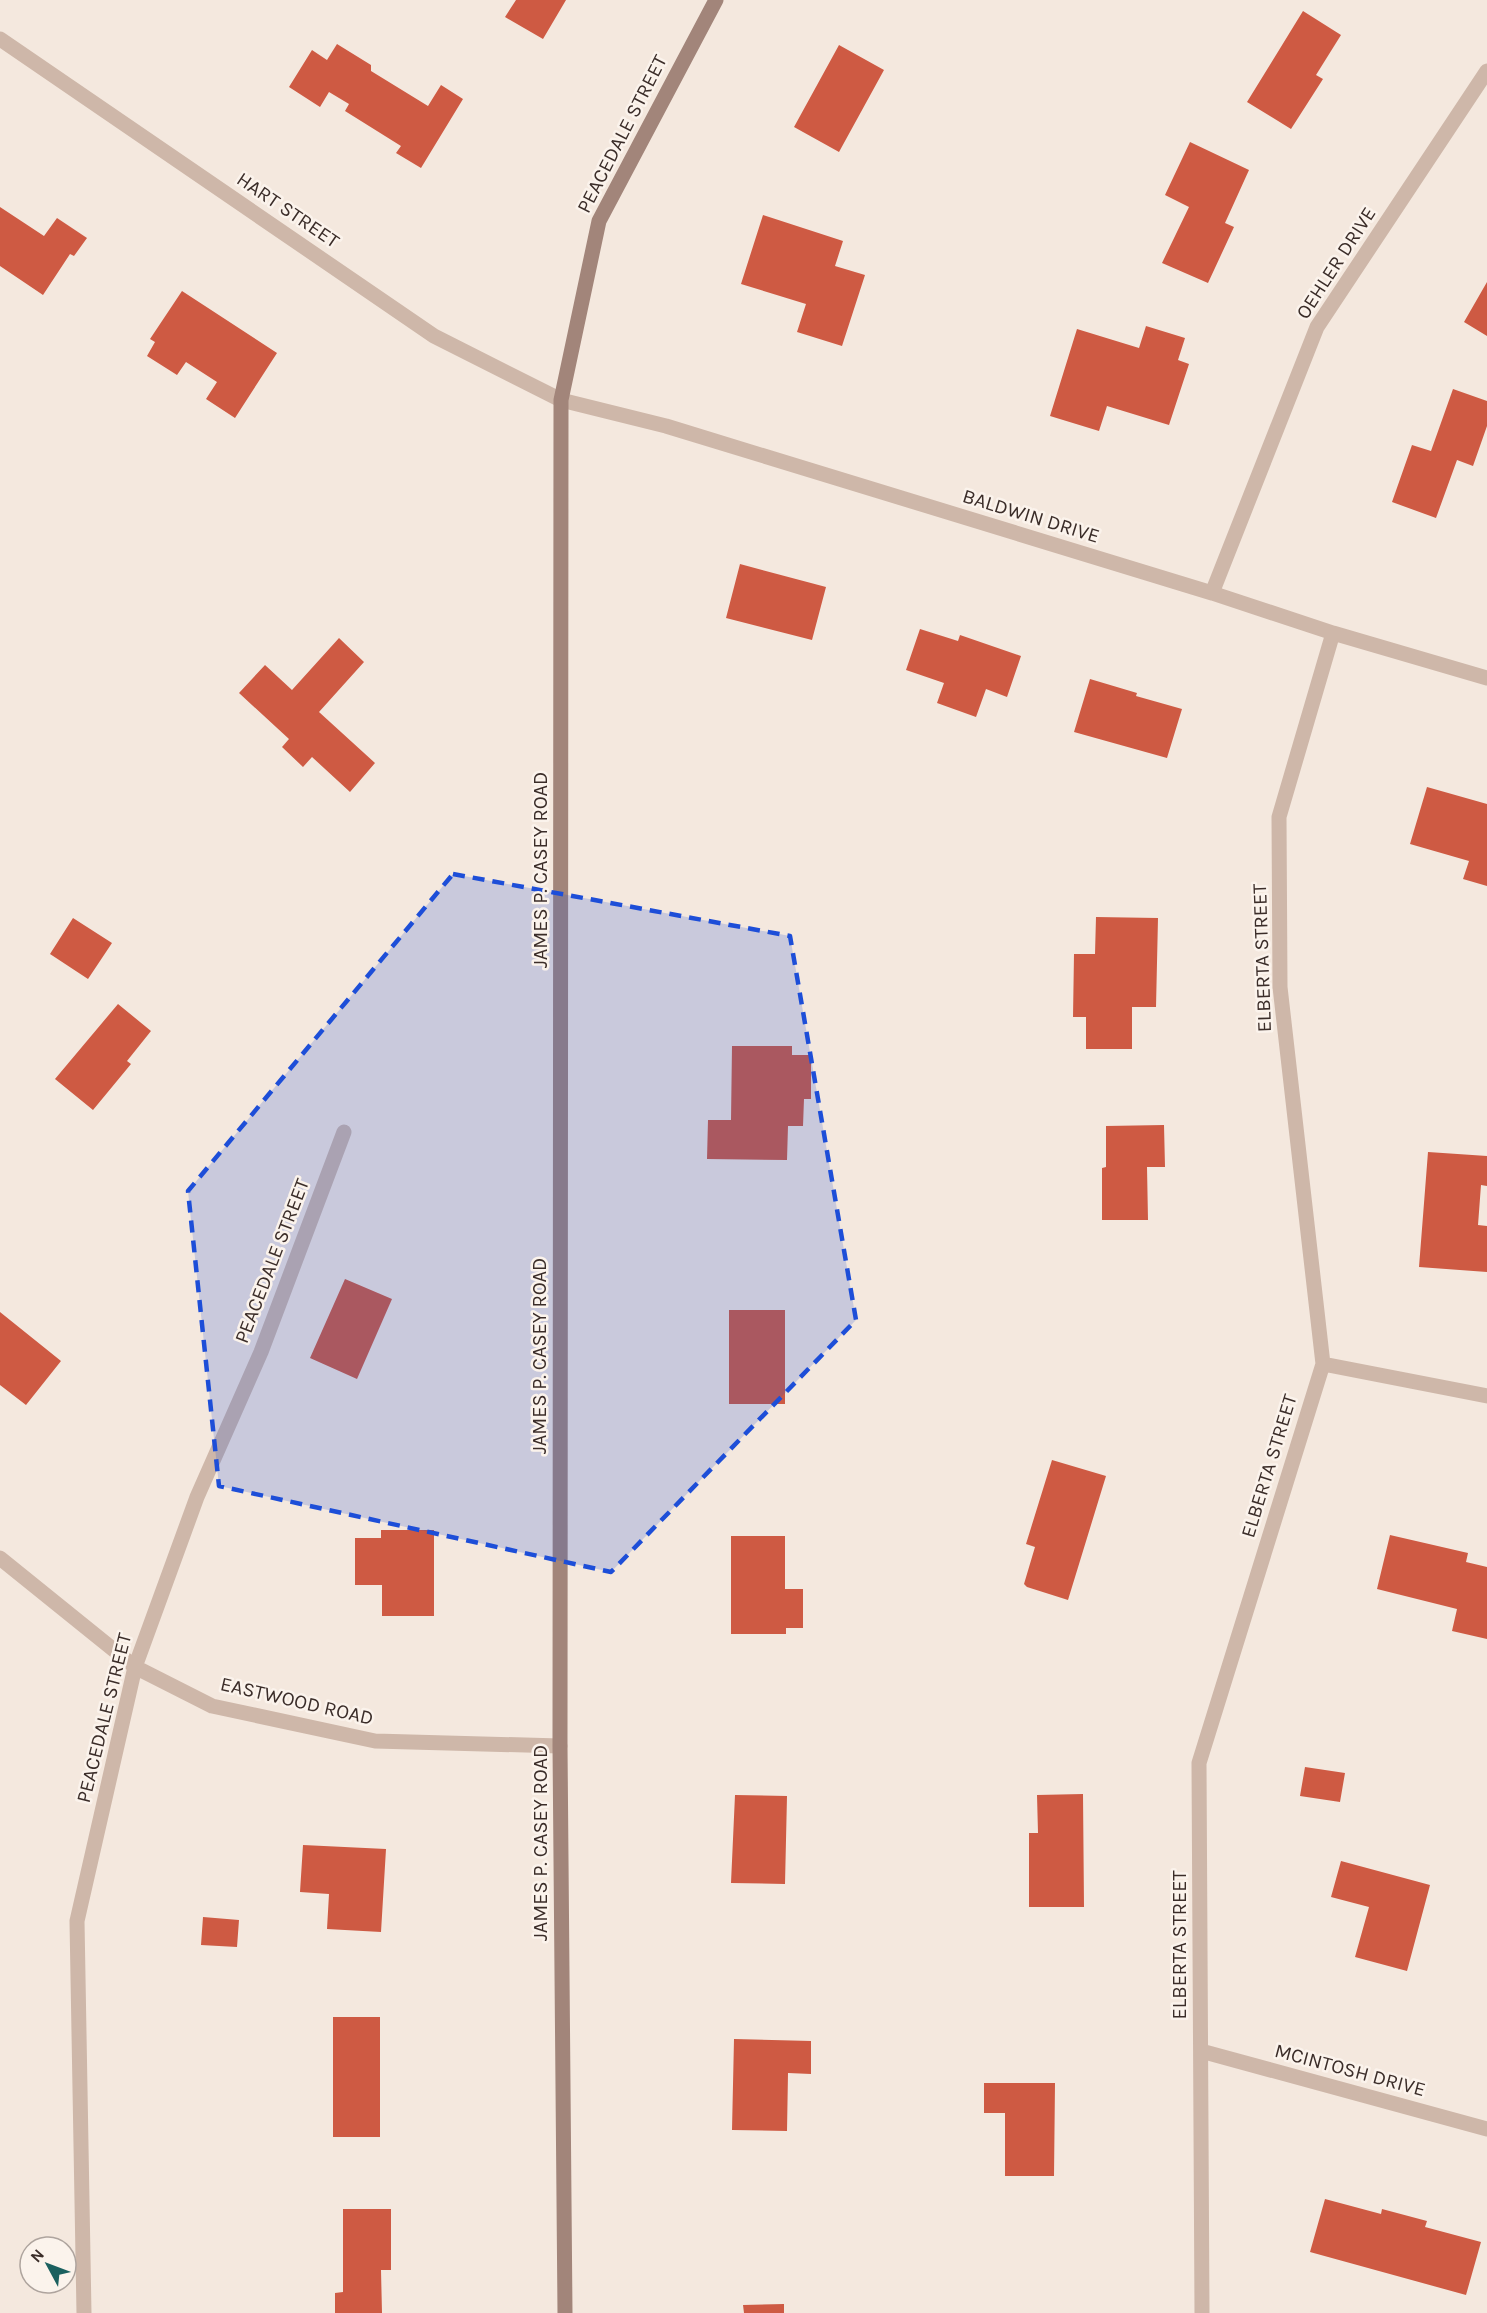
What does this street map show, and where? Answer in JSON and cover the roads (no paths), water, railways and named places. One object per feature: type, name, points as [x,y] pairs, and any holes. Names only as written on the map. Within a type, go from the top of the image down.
[{"type":"main road","name":"PEACEDALE STREET","points":[[561,400],[599,221],[716,0]]},
{"type":"main road","name":"JAMES P. CASEY ROAD","points":[[561,400],[560,1746],[565,2313]]},
{"type":"street","name":"HART STREET","points":[[0,39],[434,336],[561,400]]},
{"type":"street","name":"OEHLER DRIVE","points":[[1212,593],[1317,327],[1487,71]]},
{"type":"street","name":"BALDWIN DRIVE","points":[[561,400],[666,426],[1212,593],[1333,633],[1487,678]]},
{"type":"street","name":"ELBERTA STREET","points":[[1202,2313],[1199,1763],[1323,1364],[1280,987],[1280,817],[1333,633]]},
{"type":"street","name":"PEACEDALE STREET","points":[[84,2313],[77,1921],[135,1667],[197,1497],[261,1352],[344,1132]]},
{"type":"street","points":[[1323,1364],[1487,1396]]},
{"type":"street","name":"EASTWOOD ROAD","points":[[0,1558],[135,1667],[213,1706],[375,1741],[560,1746]]},
{"type":"street","name":"MCINTOSH DRIVE","points":[[1201,2051],[1487,2129]]}]
